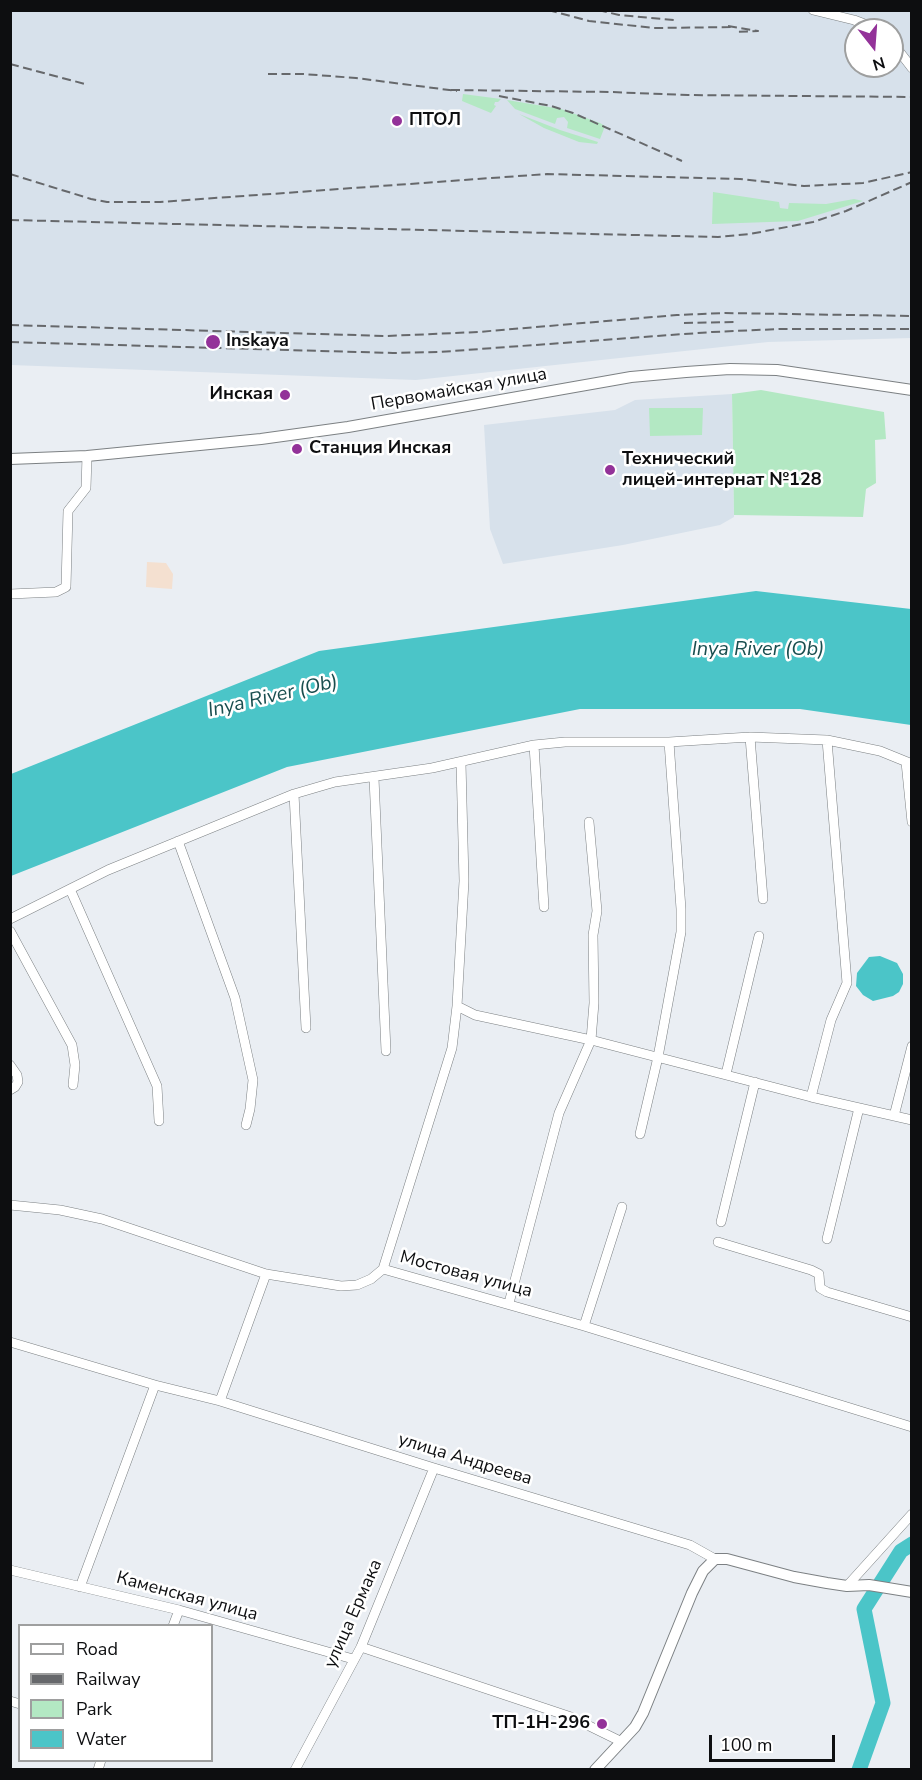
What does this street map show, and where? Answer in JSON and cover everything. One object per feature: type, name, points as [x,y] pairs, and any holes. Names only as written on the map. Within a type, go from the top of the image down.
[{"type":"main road","name":"Первомайская улица","points":[[10,459],[87,456],[261,439],[348,427],[631,377],[686,372],[730,369],[777,370],[912,390]]},
{"type":"main road","name":"улица Андреева","points":[[715,1559],[727,1559],[794,1577],[847,1586],[869,1585],[912,1592]]},
{"type":"main road","points":[[595,1770],[635,1727],[643,1713],[692,1593],[703,1570],[715,1559]]},
{"type":"street","points":[[813,10],[846,18]]},
{"type":"street","points":[[10,594],[56,592],[66,587],[68,511],[86,488],[87,456]]},
{"type":"street","points":[[750,737],[763,899]]},
{"type":"street","points":[[10,919],[108,870],[294,794],[336,782],[462,763],[534,745],[565,742],[669,742],[750,737],[827,740],[880,751],[909,763],[912,822]]},
{"type":"street","points":[[811,1097],[831,1020],[847,982],[827,740]]},
{"type":"street","points":[[640,1134],[658,1057],[681,932],[669,742]]},
{"type":"street","points":[[534,745],[544,907]]},
{"type":"street","points":[[383,1269],[452,1048],[457,1006],[464,881],[462,763]]},
{"type":"street","points":[[374,778],[386,1051]]},
{"type":"street","points":[[294,794],[306,1028]]},
{"type":"street","points":[[509,1304],[559,1113],[591,1040],[594,1003],[593,936],[597,911],[590,822]]},
{"type":"street","points":[[178,841],[235,998],[253,1080],[246,1125]]},
{"type":"street","points":[[70,889],[157,1086],[159,1121]]},
{"type":"street","points":[[10,931],[72,1046],[75,1065],[73,1085]]},
{"type":"street","points":[[726,1074],[759,936]]},
{"type":"street","points":[[457,1006],[475,1015],[591,1040],[811,1097],[912,1120]]},
{"type":"street","points":[[894,1116],[912,1046]]},
{"type":"street","points":[[10,1065],[17,1075],[18,1082],[10,1090]]},
{"type":"street","points":[[721,1222],[755,1082]]},
{"type":"street","points":[[827,1239],[859,1108]]},
{"type":"street","name":"Мостовая улица","points":[[10,1205],[60,1210],[102,1219],[266,1274],[341,1286],[357,1285],[371,1279],[383,1269],[584,1326],[912,1427]]},
{"type":"street","points":[[584,1326],[622,1207]]},
{"type":"street","points":[[718,1242],[811,1270],[819,1274],[820,1288],[827,1292],[912,1317]]},
{"type":"street","points":[[220,1401],[266,1274]]},
{"type":"street","name":"улица Андреева","points":[[10,1342],[155,1385],[220,1401],[690,1545],[715,1559]]},
{"type":"street","points":[[80,1587],[155,1385]]},
{"type":"street","name":"улица Ермака","points":[[296,1770],[361,1647],[434,1468]]},
{"type":"street","points":[[847,1586],[912,1514]]},
{"type":"street","name":"Каменская улица","points":[[10,1570],[179,1610],[353,1659]]},
{"type":"street","points":[[174,1624],[179,1610]]},
{"type":"street","points":[[361,1647],[571,1717],[620,1741]]},
{"type":"shaded area","name":"Инская","points":[[11,11],[911,11],[911,338],[768,342],[416,380],[11,365]]},
{"type":"shaded area","name":"Технический лицей-интернат №128","points":[[732,394],[734,517],[720,525],[623,545],[503,564],[490,529],[484,425],[615,410],[635,400]]},
{"type":"shaded area","points":[[147,562],[166,563],[173,574],[172,589],[146,587]]},
{"type":"green space","points":[[463,94],[501,99],[495,102],[496,106],[491,113],[462,101]]},
{"type":"green space","points":[[507,100],[561,109],[605,126],[600,139],[567,128],[568,122],[564,117],[557,118],[555,124],[515,109]]},
{"type":"green space","points":[[519,114],[598,142],[597,144],[579,142],[544,128]]},
{"type":"green space","points":[[713,192],[779,202],[780,208],[788,209],[789,203],[826,204],[854,199],[863,201],[798,221],[712,224]]},
{"type":"green space","points":[[761,390],[884,412],[886,439],[875,440],[876,483],[866,489],[863,517],[734,515],[732,394]]},
{"type":"green space","points":[[649,408],[703,408],[702,435],[650,436]]},
{"type":"water","name":"Inya River (Ob)","points":[[756,591],[911,609],[911,725],[800,709],[580,709],[287,767],[11,876],[11,774],[319,651]]},
{"type":"water","points":[[880,956],[897,963],[903,974],[903,984],[899,992],[893,996],[873,1001],[863,995],[856,986],[857,973],[869,957]]},
{"type":"waterway","points":[[859,1770],[883,1703],[864,1609],[901,1551],[912,1544]]},
{"type":"railway","points":[[548,10],[589,21],[654,28],[734,27]]},
{"type":"railway","points":[[598,10],[619,15],[674,20]]},
{"type":"railway","points":[[728,26],[758,31],[736,32]]},
{"type":"railway","points":[[10,64],[85,84]]},
{"type":"railway","points":[[268,74],[356,78],[457,91]]},
{"type":"railway","points":[[451,90],[912,97]]},
{"type":"railway","points":[[499,96],[551,106],[573,113],[682,161]]},
{"type":"railway","points":[[10,174],[107,202],[160,202],[547,174],[740,179],[804,186],[863,183],[912,172]]},
{"type":"railway","points":[[10,220],[718,237],[750,234],[813,222],[846,211],[912,182]]},
{"type":"railway","points":[[10,325],[387,336],[478,332],[725,313],[912,316]]},
{"type":"railway","points":[[684,323],[735,322]]},
{"type":"railway","points":[[10,342],[393,353],[439,352],[712,332],[780,329],[912,329]]},
{"type":"place","name":"ПТОЛ","points":[[397,121]]},
{"type":"place","name":"Inskaya","points":[[213,342]]},
{"type":"place","name":"Инская","points":[[285,395]]},
{"type":"place","name":"Станция Инская","points":[[297,449]]},
{"type":"place","name":"Технический лицей-интернат №128","points":[[610,470]]},
{"type":"place","name":"ТП-1Н-296","points":[[602,1724]]}]
